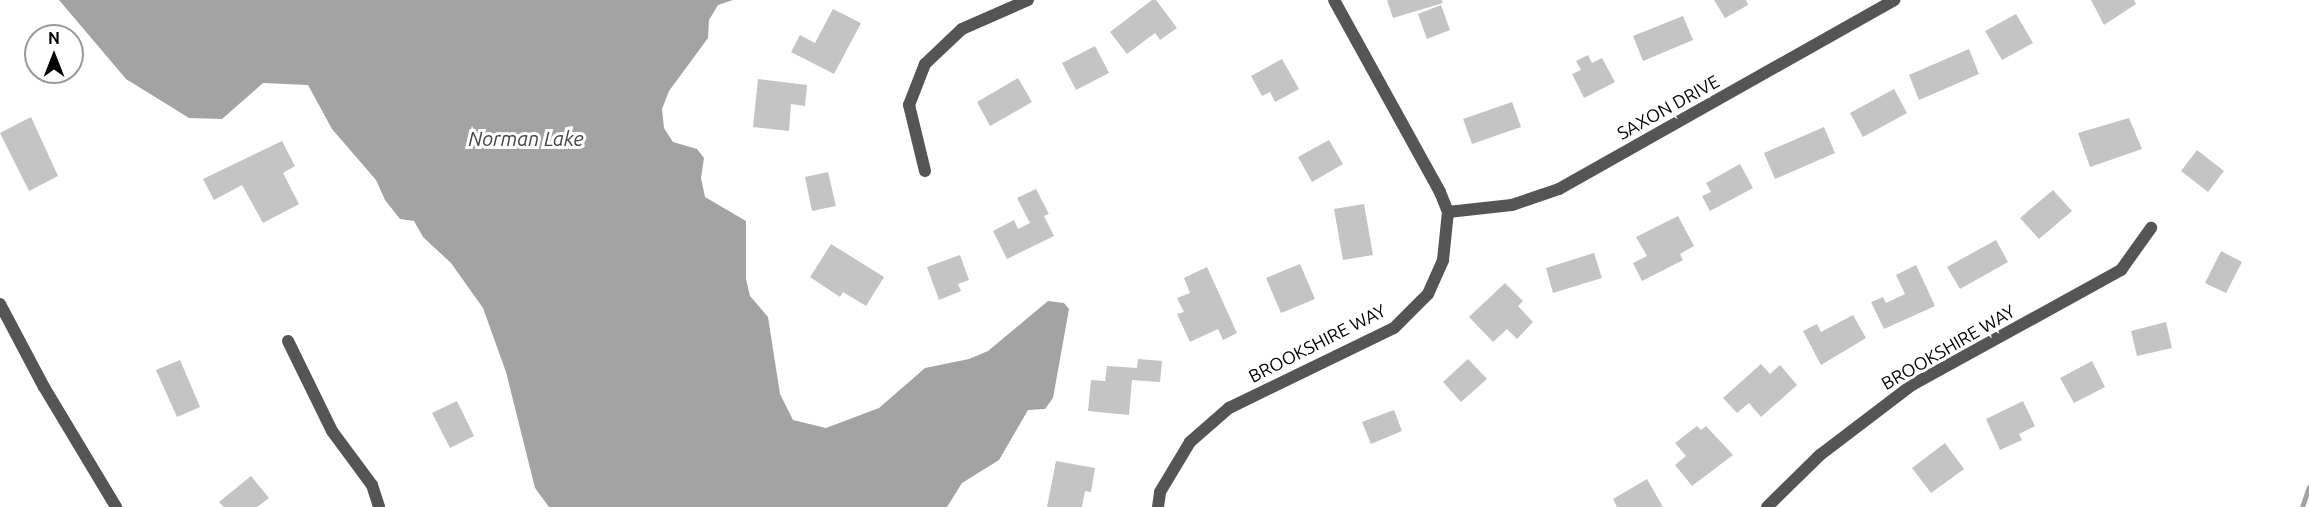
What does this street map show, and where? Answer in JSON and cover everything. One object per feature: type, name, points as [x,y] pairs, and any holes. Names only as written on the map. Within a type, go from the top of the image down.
[{"type":"street","points":[[925,171],[909,105],[925,64],[962,28],[1028,0]]},
{"type":"street","points":[[1334,0],[1448,212]]},
{"type":"street","name":"SAXON DRIVE","points":[[1448,212],[1512,205],[1559,189],[1894,0]]},
{"type":"street","name":"BROOKSHIRE WAY","points":[[1158,507],[1160,492],[1190,442],[1229,408],[1394,328],[1428,294],[1443,260],[1448,212]]},
{"type":"street","name":"BROOKSHIRE WAY","points":[[1767,507],[1820,454],[1912,385],[2121,270],[2151,228]]},
{"type":"street","points":[[0,304],[44,387],[116,507]]},
{"type":"street","points":[[288,341],[332,431],[372,484],[379,507]]},
{"type":"water","name":"Norman Lake","points":[[59,0],[733,0],[718,5],[709,20],[708,38],[669,91],[662,109],[664,128],[673,142],[697,149],[704,158],[701,178],[705,197],[746,221],[746,279],[750,296],[768,317],[780,394],[793,420],[826,428],[879,408],[925,368],[969,359],[988,351],[1048,301],[1064,303],[1069,309],[1053,398],[1045,409],[1028,410],[999,460],[962,483],[947,507],[549,507],[535,488],[506,372],[483,308],[451,263],[423,237],[414,221],[400,219],[385,200],[376,180],[332,129],[308,85],[263,83],[222,119],[189,118],[126,79],[84,29],[84,24],[79,24]]},
{"type":"building","points":[[1152,0],[1156,0],[1177,28],[1160,40],[1155,33],[1127,54],[1110,32]]},
{"type":"building","points":[[1387,0],[1442,0],[1443,3],[1393,18]]},
{"type":"building","points":[[1714,0],[1746,0],[1748,5],[1725,18]]},
{"type":"building","points":[[2091,0],[2134,0],[2136,4],[2104,25]]},
{"type":"building","points":[[1441,5],[1450,30],[1427,39],[1418,14]]},
{"type":"building","points":[[833,9],[861,23],[834,74],[791,52],[800,35],[815,43]]},
{"type":"building","points":[[2016,14],[2033,43],[2002,60],[1985,31]]},
{"type":"building","points":[[1683,16],[1693,40],[1643,61],[1633,36]]},
{"type":"building","points":[[1095,46],[1109,73],[1076,90],[1062,63]]},
{"type":"building","points":[[1969,49],[1979,74],[1919,100],[1909,75]]},
{"type":"building","points":[[1588,55],[1592,63],[1602,58],[1615,82],[1584,98],[1572,74],[1581,70],[1576,61]]},
{"type":"building","points":[[1282,59],[1299,89],[1275,102],[1270,92],[1262,96],[1251,76]]},
{"type":"building","points":[[1018,78],[1032,102],[990,126],[977,102]]},
{"type":"building","points":[[758,79],[807,85],[805,106],[791,104],[789,131],[753,127]]},
{"type":"building","points":[[1894,89],[1907,113],[1863,137],[1850,113]]},
{"type":"building","points":[[1512,102],[1521,127],[1472,144],[1463,119]]},
{"type":"building","points":[[31,117],[58,176],[29,191],[0,133]]},
{"type":"building","points":[[2129,118],[2142,149],[2090,167],[2078,133]]},
{"type":"building","points":[[1824,127],[1835,153],[1775,179],[1764,153]]},
{"type":"building","points":[[1329,140],[1343,164],[1312,182],[1298,157]]},
{"type":"building","points":[[282,141],[295,166],[283,173],[299,204],[263,223],[242,185],[214,200],[203,179]]},
{"type":"building","points":[[2197,150],[2224,171],[2208,192],[2181,171]]},
{"type":"building","points":[[1740,164],[1753,188],[1710,211],[1702,196],[1711,192],[1706,183]]},
{"type":"building","points":[[828,172],[836,206],[812,211],[805,177]]},
{"type":"building","points":[[1036,189],[1049,214],[1044,216],[1054,236],[1007,259],[993,231],[1014,220],[1018,229],[1030,223],[1017,198]]},
{"type":"building","points":[[2053,190],[2072,211],[2039,239],[2020,218]]},
{"type":"building","points":[[1364,204],[1373,255],[1343,260],[1334,209]]},
{"type":"building","points":[[1678,216],[1694,246],[1680,254],[1683,260],[1642,281],[1633,263],[1647,256],[1636,237]]},
{"type":"building","points":[[1996,240],[2008,262],[1960,289],[1947,267]]},
{"type":"building","points":[[831,244],[884,277],[866,306],[843,292],[840,297],[810,277]]},
{"type":"building","points":[[2221,251],[2242,262],[2226,293],[2205,283]]},
{"type":"building","points":[[1594,253],[1602,278],[1553,293],[1546,268]]},
{"type":"building","points":[[960,255],[969,280],[958,284],[961,291],[939,300],[927,267]]},
{"type":"building","points":[[1300,264],[1315,299],[1281,313],[1266,278]]},
{"type":"building","points":[[1916,265],[1935,306],[1884,329],[1871,302],[1883,297],[1886,303],[1905,294],[1896,275]]},
{"type":"building","points":[[1207,267],[1237,333],[1223,340],[1218,329],[1190,342],[1177,314],[1184,312],[1177,298],[1190,293],[1184,278]]},
{"type":"building","points":[[1505,283],[1523,301],[1518,306],[1533,322],[1517,339],[1507,329],[1493,342],[1469,317]]},
{"type":"building","points":[[1853,315],[1866,338],[1821,365],[1803,331],[1817,324],[1821,332]]},
{"type":"building","points":[[2166,322],[2172,348],[2137,356],[2131,331]]},
{"type":"building","points":[[1138,359],[1162,361],[1160,382],[1132,380],[1129,415],[1088,411],[1091,380],[1105,381],[1107,366],[1137,368]]},
{"type":"building","points":[[1468,359],[1487,379],[1461,402],[1443,382]]},
{"type":"building","points":[[180,360],[200,407],[177,417],[156,370]]},
{"type":"building","points":[[2092,361],[2105,387],[2074,403],[2060,378]]},
{"type":"building","points":[[1761,364],[1770,374],[1780,365],[1797,385],[1761,417],[1749,403],[1737,413],[1723,398]]},
{"type":"building","points":[[457,401],[474,436],[450,448],[432,413]]},
{"type":"building","points":[[2023,401],[2035,426],[2019,434],[2022,440],[2000,450],[1986,419]]},
{"type":"building","points":[[1394,410],[1402,431],[1371,444],[1362,422]]},
{"type":"building","points":[[1697,426],[1701,430],[1706,426],[1733,455],[1692,486],[1675,465],[1686,456],[1675,443]]},
{"type":"building","points":[[1945,443],[1964,469],[1931,493],[1912,468]]},
{"type":"building","points":[[1056,461],[1095,468],[1091,492],[1085,491],[1082,507],[1047,507]]},
{"type":"building","points":[[251,476],[269,498],[257,507],[224,507],[219,502]]},
{"type":"building","points":[[1647,479],[1663,507],[1617,507],[1613,499]]},
{"type":"waterway","points":[[2302,507],[2309,487]]}]
